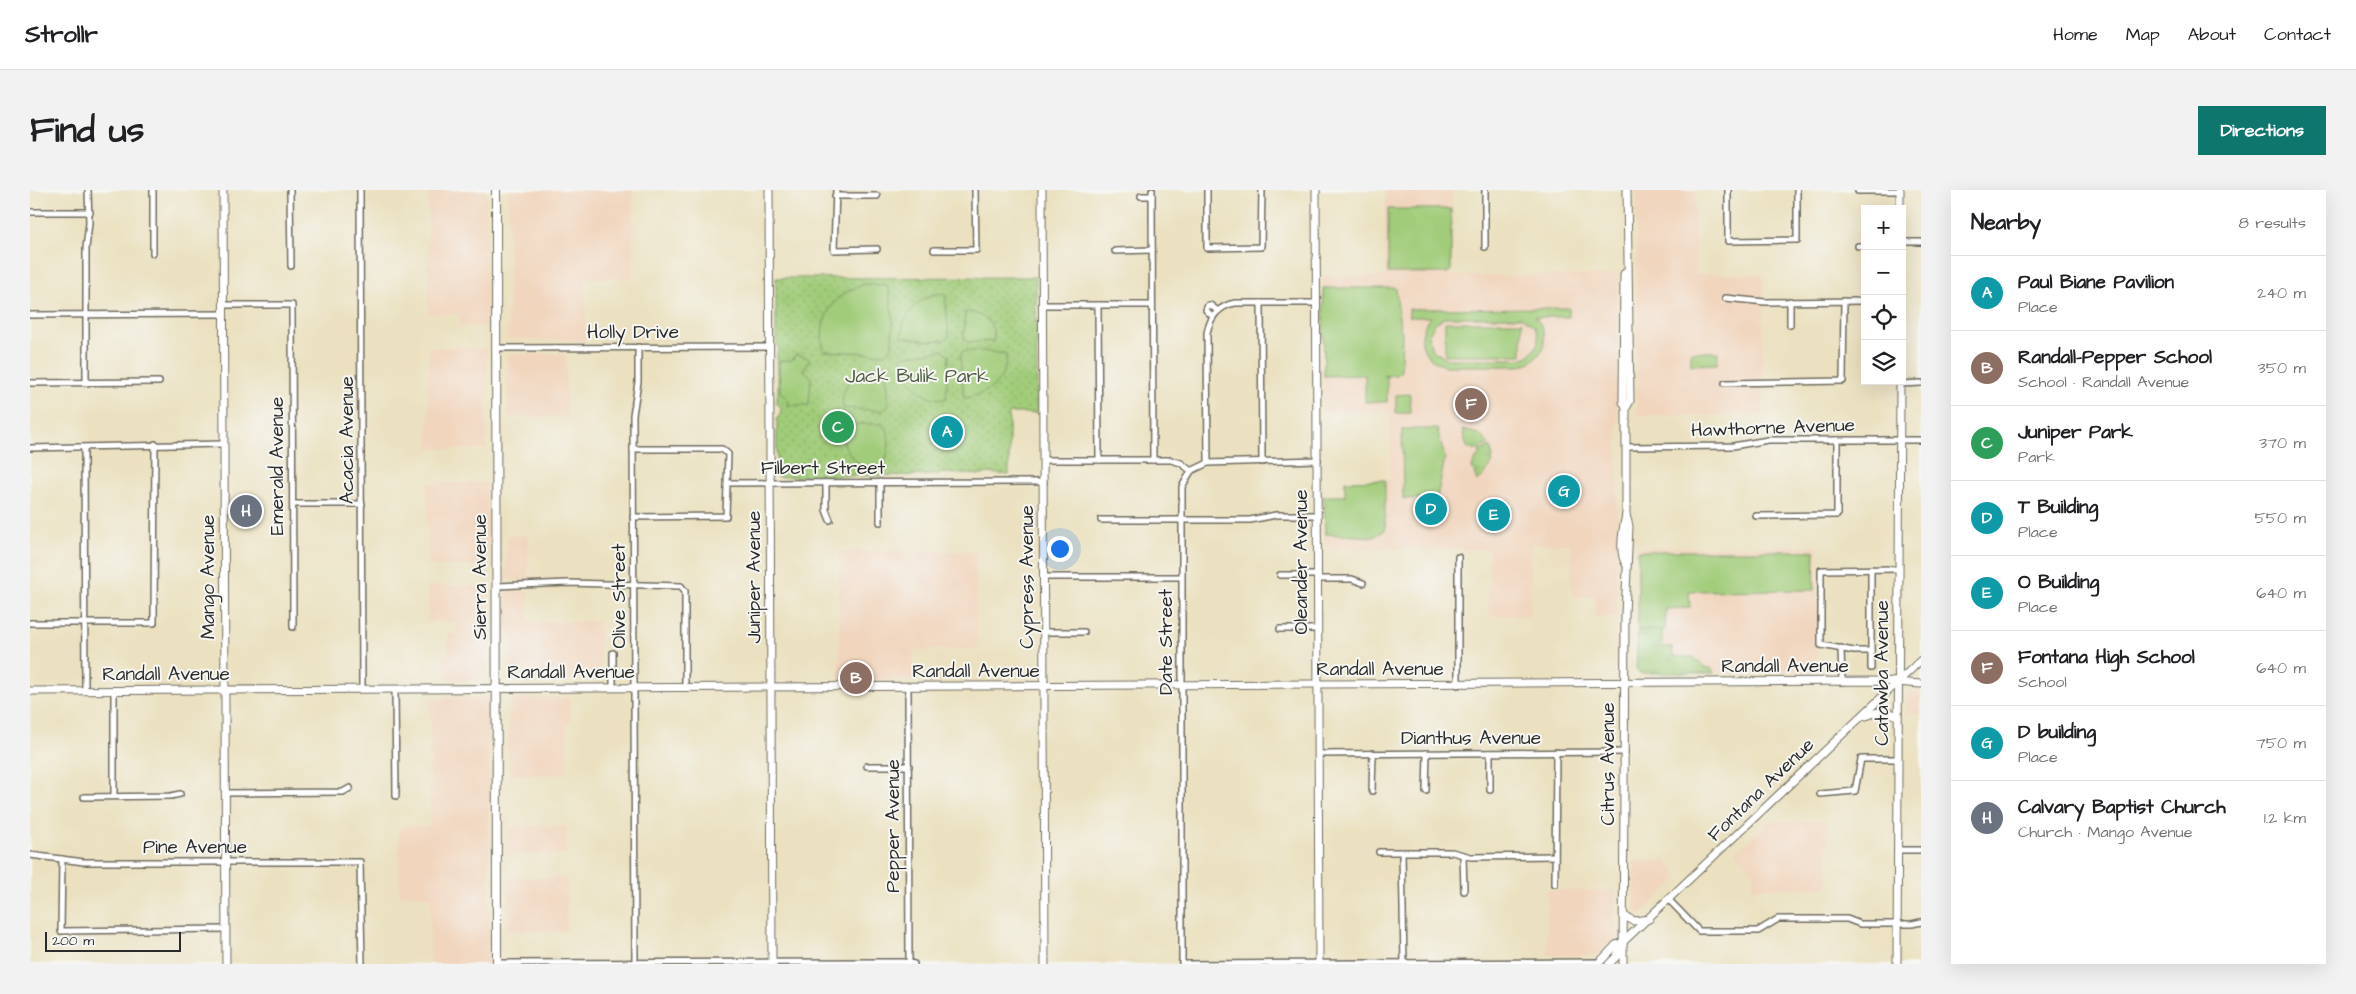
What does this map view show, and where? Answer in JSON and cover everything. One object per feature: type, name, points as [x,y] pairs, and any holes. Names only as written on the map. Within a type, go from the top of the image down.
[{"type":"main road","name":"Sierra Avenue","points":[[496,190],[498,964]]},
{"type":"street","points":[[86,383],[86,248],[90,212],[88,190]]},
{"type":"street","points":[[153,190],[153,253]]},
{"type":"street","name":"Mango Avenue","points":[[223,190],[224,862],[226,964]]},
{"type":"street","points":[[290,190],[291,266]]},
{"type":"street","name":"Acacia Avenue","points":[[360,190],[362,689]]},
{"type":"street","name":"Juniper Avenue","points":[[769,190],[772,963]]},
{"type":"street","points":[[934,250],[976,250],[975,190]]},
{"type":"street","name":"Cypress Avenue","points":[[1042,190],[1046,964]]},
{"type":"street","points":[[1207,190],[1207,248],[1261,247],[1262,190]]},
{"type":"street","name":"Oleander Avenue","points":[[1316,190],[1319,964]]},
{"type":"street","points":[[1485,190],[1485,247]]},
{"type":"street","name":"Citrus Avenue","points":[[1623,964],[1626,564],[1629,560],[1629,526],[1626,515],[1626,408],[1630,402],[1630,274],[1627,271],[1627,190]]},
{"type":"street","points":[[1728,190],[1728,241],[1797,240],[1797,190]]},
{"type":"street","points":[[1858,191],[1900,190],[1900,205]]},
{"type":"street","points":[[877,196],[835,193],[834,250],[877,250]]},
{"type":"street","points":[[1141,196],[1152,193],[1153,460]]},
{"type":"street","points":[[30,212],[90,212]]},
{"type":"street","points":[[1906,242],[1921,242]]},
{"type":"street","points":[[1114,251],[1152,250]]},
{"type":"street","points":[[1725,298],[1790,301],[1861,301]]},
{"type":"street","points":[[1790,301],[1790,325]]},
{"type":"street","points":[[1725,383],[1842,381],[1844,301]]},
{"type":"street","points":[[1208,463],[1207,333],[1213,317],[1218,311],[1236,303],[1317,303]]},
{"type":"street","points":[[1261,303],[1262,462]]},
{"type":"street","name":"Emerald Avenue","points":[[223,305],[292,305],[293,627]]},
{"type":"street","points":[[1098,305],[1099,460]]},
{"type":"street","points":[[1042,306],[1152,305]]},
{"type":"street","points":[[1213,317],[1206,310],[1208,306],[1214,306],[1218,311]]},
{"type":"street","points":[[30,315],[223,314]]},
{"type":"street","name":"Holly Drive","points":[[496,348],[770,347]]},
{"type":"street","name":"Olive Street","points":[[635,963],[633,449],[638,348]]},
{"type":"street","points":[[30,383],[159,382]]},
{"type":"street","points":[[1906,382],[1921,383]]},
{"type":"street","name":"Catawba Avenue","points":[[1897,964],[1900,385]]},
{"type":"street","name":"Hawthorne Avenue","points":[[1626,447],[1733,446],[1768,440],[1921,440]]},
{"type":"street","points":[[1756,516],[1837,515],[1837,440]]},
{"type":"street","points":[[30,623],[154,623],[155,444]]},
{"type":"street","points":[[30,448],[223,444]]},
{"type":"street","points":[[84,448],[85,690]]},
{"type":"street","points":[[633,449],[724,449],[728,454],[728,511],[724,517],[634,517]]},
{"type":"street","points":[[1044,460],[1176,460],[1190,471],[1208,463],[1318,460]]},
{"type":"street","name":"Date Street","points":[[1184,964],[1180,520],[1182,487],[1190,471]]},
{"type":"street","points":[[880,482],[880,522]]},
{"type":"street","name":"Filbert Street","points":[[728,483],[1044,482]]},
{"type":"street","points":[[826,483],[826,510],[830,520]]},
{"type":"street","points":[[293,504],[362,504]]},
{"type":"street","points":[[1101,520],[1250,520],[1276,515],[1317,515]]},
{"type":"street","points":[[1458,557],[1458,685]]},
{"type":"street","points":[[1871,569],[1871,668]]},
{"type":"street","points":[[1871,651],[1821,645],[1821,570],[1898,569]]},
{"type":"street","points":[[1280,576],[1352,579],[1363,583]]},
{"type":"street","points":[[1043,577],[1181,577]]},
{"type":"street","points":[[496,586],[563,583],[679,586],[685,591],[685,688]]},
{"type":"street","points":[[1280,629],[1318,629]]},
{"type":"street","points":[[1043,632],[1084,632]]},
{"type":"street","points":[[1840,682],[1841,648]]},
{"type":"street","points":[[613,653],[613,688]]},
{"type":"street","name":"Fontana Avenue","points":[[1609,964],[1616,957],[1624,942],[1670,901],[1921,660]]},
{"type":"street","name":"Randall Avenue","points":[[30,690],[1318,686],[1840,682],[1921,684]]},
{"type":"street","name":"Pepper Avenue","points":[[908,687],[910,964]]},
{"type":"street","points":[[395,689],[396,796]]},
{"type":"street","points":[[114,690],[114,796]]},
{"type":"street","points":[[1861,718],[1884,710],[1897,716]]},
{"type":"street","points":[[1555,884],[1556,752]]},
{"type":"street","name":"Dianthus Avenue","points":[[1318,754],[1625,752]]},
{"type":"street","points":[[1372,791],[1373,753]]},
{"type":"street","points":[[1426,790],[1427,753]]},
{"type":"street","points":[[1490,753],[1490,790]]},
{"type":"street","points":[[1820,794],[1855,791],[1861,759],[1898,759]]},
{"type":"street","points":[[867,766],[909,766]]},
{"type":"street","points":[[225,794],[343,792],[350,788]]},
{"type":"street","points":[[84,797],[172,796],[180,794]]},
{"type":"street","points":[[1897,850],[1921,850]]},
{"type":"street","points":[[1379,852],[1452,852],[1463,856],[1555,856]]},
{"type":"street","points":[[1402,852],[1404,963]]},
{"type":"street","name":"Pine Avenue","points":[[30,855],[84,862],[360,862],[362,964]]},
{"type":"street","points":[[1463,856],[1464,891]]},
{"type":"street","points":[[62,859],[61,931],[226,929]]},
{"type":"street","points":[[1670,901],[1699,931],[1758,931],[1778,919],[1847,919],[1860,924],[1898,925],[1921,922]]},
{"type":"street","points":[[1624,916],[1634,921],[1649,919]]},
{"type":"street","name":"Fontana Avenue","points":[[1599,963],[1616,945],[1624,942]]},
{"type":"street","points":[[1184,964],[1599,963]]},
{"type":"street","points":[[498,964],[910,964]]},
{"type":"shaded area","points":[[428,190],[486,190],[487,326],[460,326],[459,314],[428,314]]},
{"type":"shaded area","points":[[508,190],[633,190],[633,278],[585,278],[586,341],[507,339]]},
{"type":"shaded area","points":[[1385,190],[1452,190],[1452,276],[1613,275],[1618,278],[1617,617],[1595,617],[1595,596],[1572,597],[1571,544],[1531,544],[1530,616],[1489,616],[1489,549],[1324,549],[1324,496],[1345,496],[1345,481],[1390,480],[1390,412],[1324,413],[1323,276],[1385,276]]},
{"type":"shaded area","points":[[1636,190],[1695,190],[1695,274],[1763,274],[1763,415],[1637,415]]},
{"type":"shaded area","points":[[429,347],[487,348],[486,449],[428,449]]},
{"type":"shaded area","points":[[510,354],[566,354],[566,416],[508,417],[507,357]]},
{"type":"shaded area","points":[[427,483],[487,483],[488,566],[428,566]]},
{"type":"shaded area","points":[[507,535],[529,535],[528,581],[506,579]]},
{"type":"shaded area","points":[[1817,546],[1817,672],[1640,673],[1636,669],[1637,547]]},
{"type":"shaded area","points":[[839,551],[975,551],[977,649],[914,650],[914,679],[839,679]]},
{"type":"shaded area","points":[[428,586],[487,586],[488,675],[482,680],[444,680],[443,657],[448,657],[448,634],[457,634],[457,622],[428,622]]},
{"type":"shaded area","points":[[509,591],[529,591],[528,622],[600,621],[600,679],[512,679],[508,675],[507,593]]},
{"type":"shaded area","points":[[1907,692],[1921,692],[1921,714],[1906,714]]},
{"type":"shaded area","points":[[486,698],[488,700],[489,964],[425,964],[430,963],[430,896],[399,895],[399,827],[430,826],[430,699]]},
{"type":"shaded area","points":[[570,698],[570,722],[567,723],[567,774],[509,775],[507,742],[511,699]]},
{"type":"shaded area","points":[[1770,821],[1828,821],[1827,888],[1753,888],[1752,870],[1736,852]]},
{"type":"shaded area","points":[[567,826],[567,854],[509,854],[509,827]]},
{"type":"shaded area","points":[[1664,859],[1680,876],[1640,914],[1634,910],[1634,861],[1662,861]]},
{"type":"shaded area","points":[[509,878],[567,878],[567,931],[508,931]]},
{"type":"shaded area","points":[[1547,890],[1615,891],[1615,938],[1596,956],[1547,955]]},
{"type":"green space","points":[[1388,209],[1451,209],[1451,270],[1447,273],[1388,273]]},
{"type":"green space","name":"Jack Bulik Park","points":[[1036,277],[1037,413],[1009,413],[1009,475],[940,473],[937,475],[777,477],[777,418],[780,415],[781,407],[776,403],[778,385],[777,353],[779,350],[776,340],[776,278]]},
{"type":"green space","points":[[867,284],[888,285],[893,319],[892,347],[885,354],[824,351],[823,328],[831,308],[846,293]]},
{"type":"green space","points":[[1323,288],[1396,288],[1400,328],[1402,331],[1401,371],[1396,375],[1383,376],[1387,376],[1387,402],[1365,402],[1365,375],[1324,376]]},
{"type":"green space","points":[[936,294],[945,294],[949,336],[945,340],[928,341],[902,337],[907,315],[916,304]]},
{"type":"green space","points":[[1569,308],[1569,317],[1535,317],[1543,331],[1544,339],[1540,352],[1529,363],[1521,366],[1446,366],[1431,359],[1423,347],[1423,332],[1430,317],[1409,317],[1409,309]],"holes":[[[1446,317],[1521,317],[1535,327],[1538,337],[1534,350],[1521,359],[1447,359],[1432,350],[1428,336],[1435,323]]]},
{"type":"green space","points":[[965,312],[977,314],[987,320],[994,334],[994,341],[967,342],[964,339]]},
{"type":"green space","points":[[1445,322],[1522,322],[1522,355],[1445,355]]},
{"type":"green space","points":[[944,350],[949,356],[946,399],[928,396],[915,387],[906,373],[902,356]]},
{"type":"green space","points":[[963,351],[1006,354],[1006,364],[1000,379],[995,385],[981,394],[964,398],[960,356]]},
{"type":"green space","points":[[1691,352],[1718,352],[1717,364],[1691,365]]},
{"type":"green space","points":[[796,354],[809,358],[803,369],[811,377],[809,405],[788,405],[789,401],[780,392],[779,361],[792,360]]},
{"type":"green space","points":[[883,365],[888,387],[888,406],[882,411],[843,408],[844,391],[852,378],[866,369]]},
{"type":"green space","points":[[1410,394],[1410,413],[1396,413],[1396,395]]},
{"type":"green space","points":[[861,424],[882,424],[888,431],[889,446],[883,471],[874,470],[859,464],[845,445],[842,428]]},
{"type":"green space","points":[[1402,429],[1437,429],[1445,458],[1437,498],[1403,499]]},
{"type":"green space","points":[[1462,430],[1479,434],[1489,444],[1474,451],[1467,447]]},
{"type":"green space","points":[[1490,447],[1492,462],[1485,474],[1477,481],[1472,467],[1480,455],[1479,451]]},
{"type":"green space","points":[[1385,480],[1385,530],[1374,537],[1325,534],[1324,496],[1345,496],[1345,481]]},
{"type":"green space","points":[[1638,551],[1815,551],[1814,590],[1689,591],[1690,608],[1666,609],[1665,630],[1638,630]]},
{"type":"green space","points":[[1638,630],[1662,630],[1662,647],[1672,647],[1673,656],[1694,657],[1704,668],[1711,668],[1714,673],[1640,673],[1636,669]]},
{"type":"place","name":"Fontana High School","points":[[1471,404]]},
{"type":"place","name":"Juniper Park","points":[[838,427]]},
{"type":"place","name":"Paul Biane Pavilion","points":[[947,432]]},
{"type":"place","name":"D building","points":[[1564,491]]},
{"type":"place","name":"T Building","points":[[1431,509]]},
{"type":"place","name":"Calvary Baptist Church","points":[[246,511]]},
{"type":"place","name":"O Building","points":[[1494,515]]},
{"type":"place","name":"Randall-Pepper School","points":[[856,678]]}]
